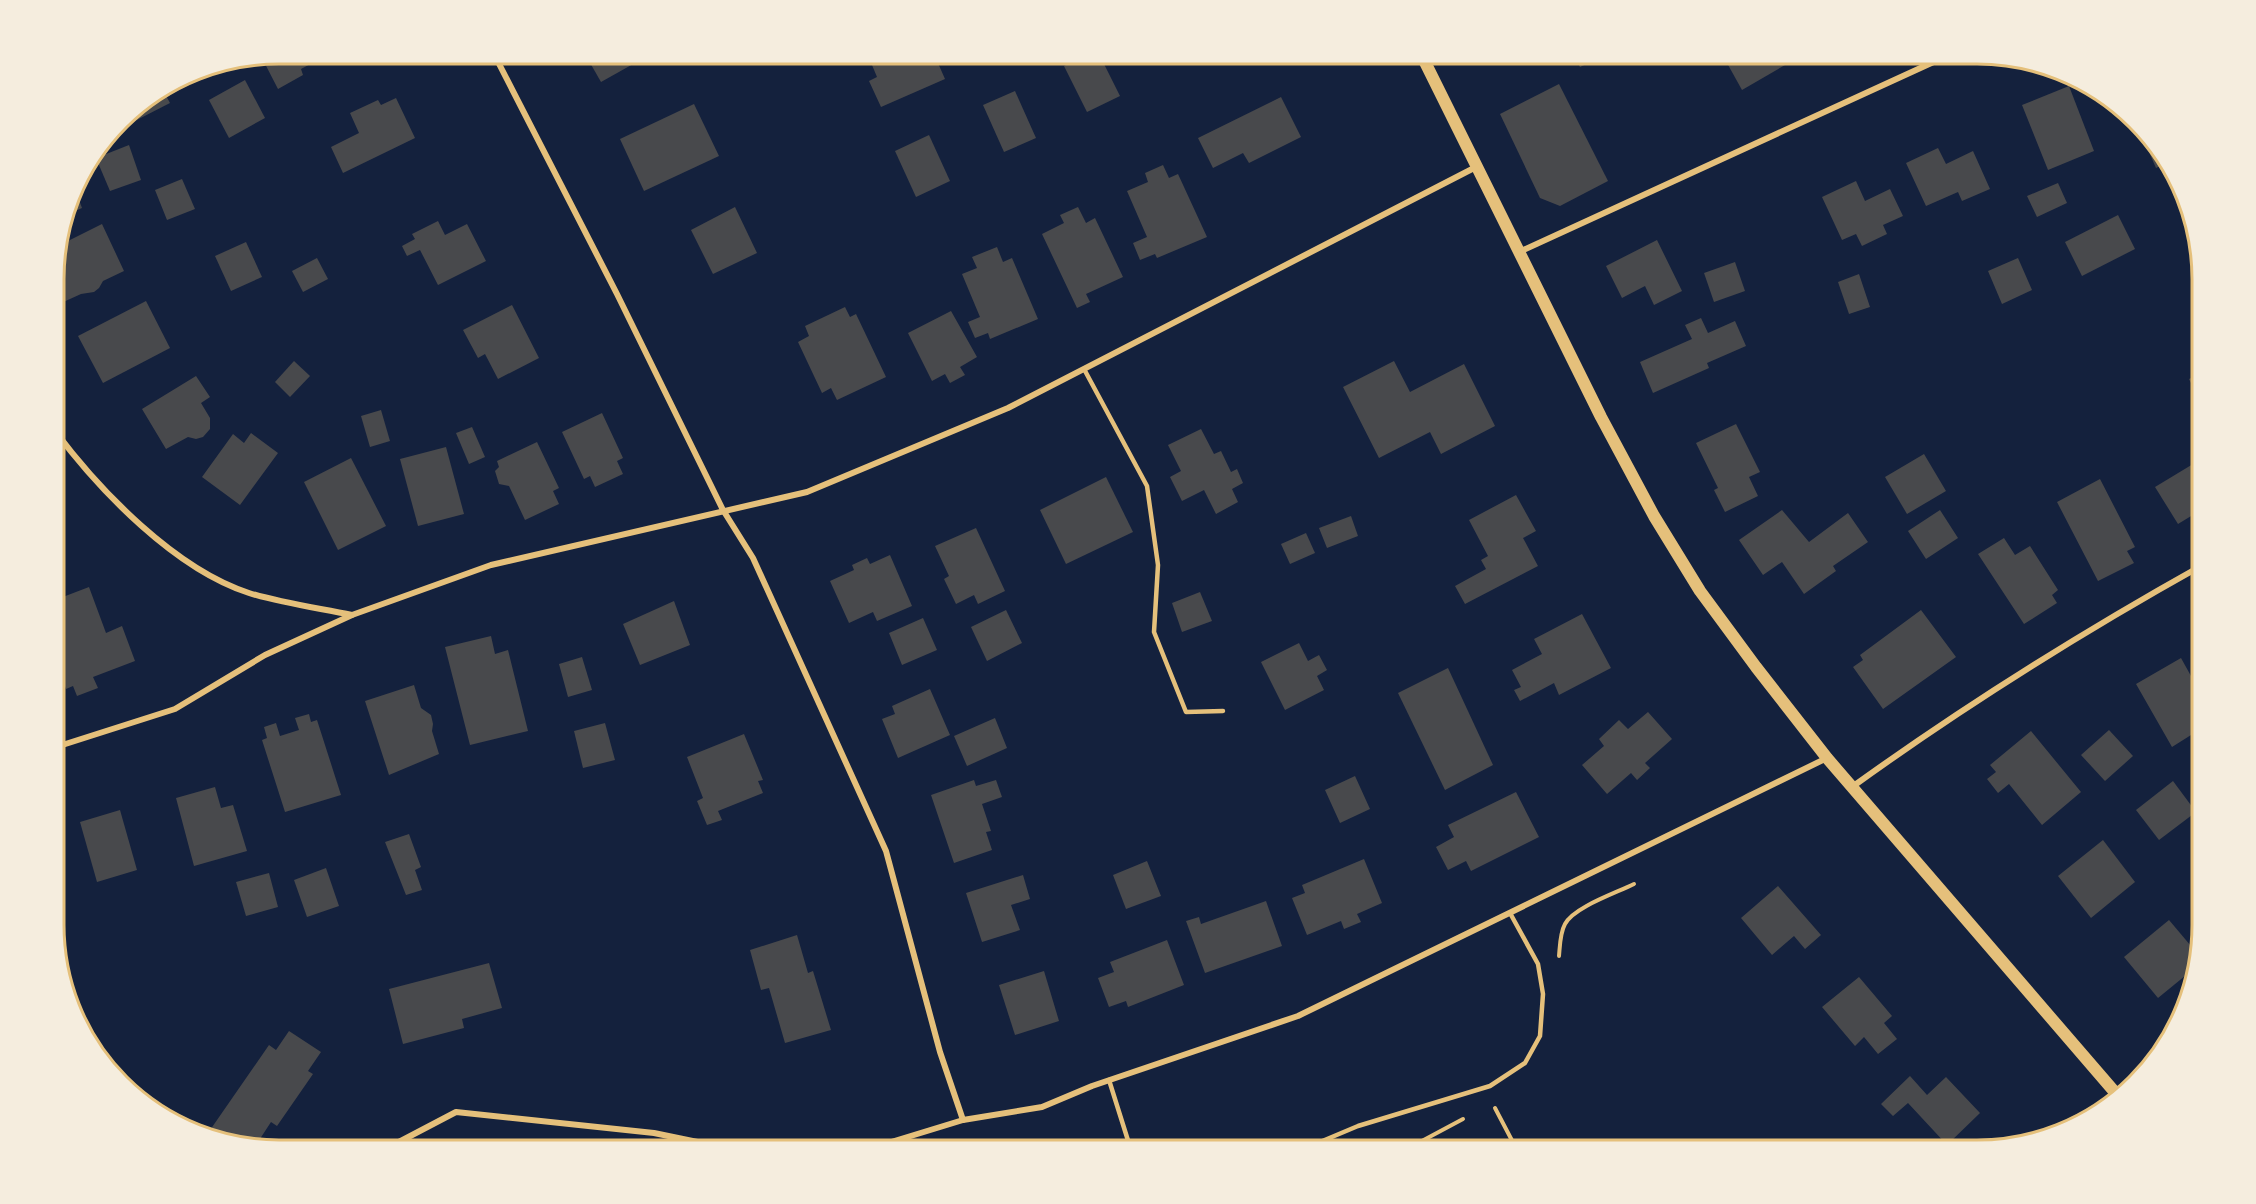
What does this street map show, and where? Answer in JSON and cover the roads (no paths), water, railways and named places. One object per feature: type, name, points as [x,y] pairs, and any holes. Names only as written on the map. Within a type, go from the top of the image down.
[{"type":"main road","points":[[1426,64],[1601,417],[1654,516],[1700,591],[1827,759],[2113,1090]]},
{"type":"street","points":[[499,64],[612,284],[723,510],[753,558],[886,851],[940,1052],[963,1120]]},
{"type":"street","points":[[1518,253],[1929,64]]},
{"type":"street","points":[[64,744],[175,709],[265,656],[352,615],[491,565],[807,492],[1008,408],[1476,167]]},
{"type":"street","points":[[64,443],[79,464],[134,519],[191,566],[248,593],[352,615]]},
{"type":"street","points":[[1852,787],[1946,722],[2192,571]]},
{"type":"street","points":[[898,1140],[963,1120],[1042,1107],[1109,1080],[1298,1016],[1827,759]]},
{"type":"street","points":[[403,1140],[456,1112],[654,1132],[690,1140]]},
{"type":"lane","points":[[1084,369],[1147,486],[1158,565],[1154,632],[1186,712],[1223,711]]},
{"type":"lane","points":[[1325,1140],[1358,1126],[1490,1086],[1525,1063],[1540,1036],[1543,994],[1538,964],[1510,913]]},
{"type":"lane","points":[[1109,1080],[1128,1140]]}]
